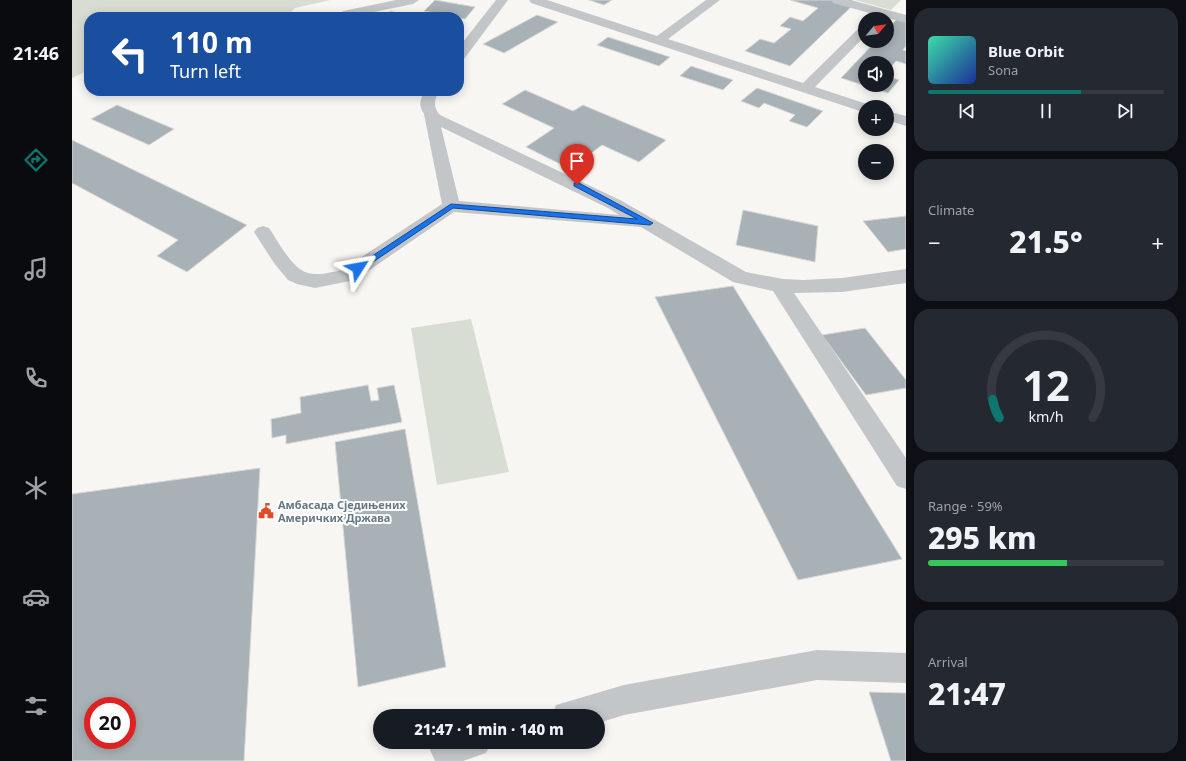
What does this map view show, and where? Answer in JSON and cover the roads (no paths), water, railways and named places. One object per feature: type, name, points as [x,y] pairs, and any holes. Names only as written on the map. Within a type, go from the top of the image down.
[{"type":"lane","points":[[356,12],[413,0]]},
{"type":"lane","points":[[464,49],[502,0]]},
{"type":"lane","points":[[535,0],[858,106]]},
{"type":"lane","points":[[659,40],[714,0]]},
{"type":"lane","points":[[837,0],[868,12]]},
{"type":"lane","points":[[894,18],[906,19]]},
{"type":"lane","points":[[806,88],[858,36]]},
{"type":"lane","points":[[429,96],[426,100],[428,110],[431,114],[451,206]]},
{"type":"lane","points":[[431,114],[443,122],[577,185],[650,223],[719,266],[740,276],[780,286],[832,286],[906,276]]},
{"type":"lane","points":[[894,117],[906,121]]},
{"type":"lane","points":[[264,232],[293,275],[304,281],[334,279],[348,274],[451,206],[650,223]]},
{"type":"lane","points":[[780,286],[906,478]]},
{"type":"lane","points":[[592,709],[624,700],[817,665],[906,668]]},
{"type":"place","name":"Амбасада Сједињених Америчких Држава","points":[[266,511]]}]
